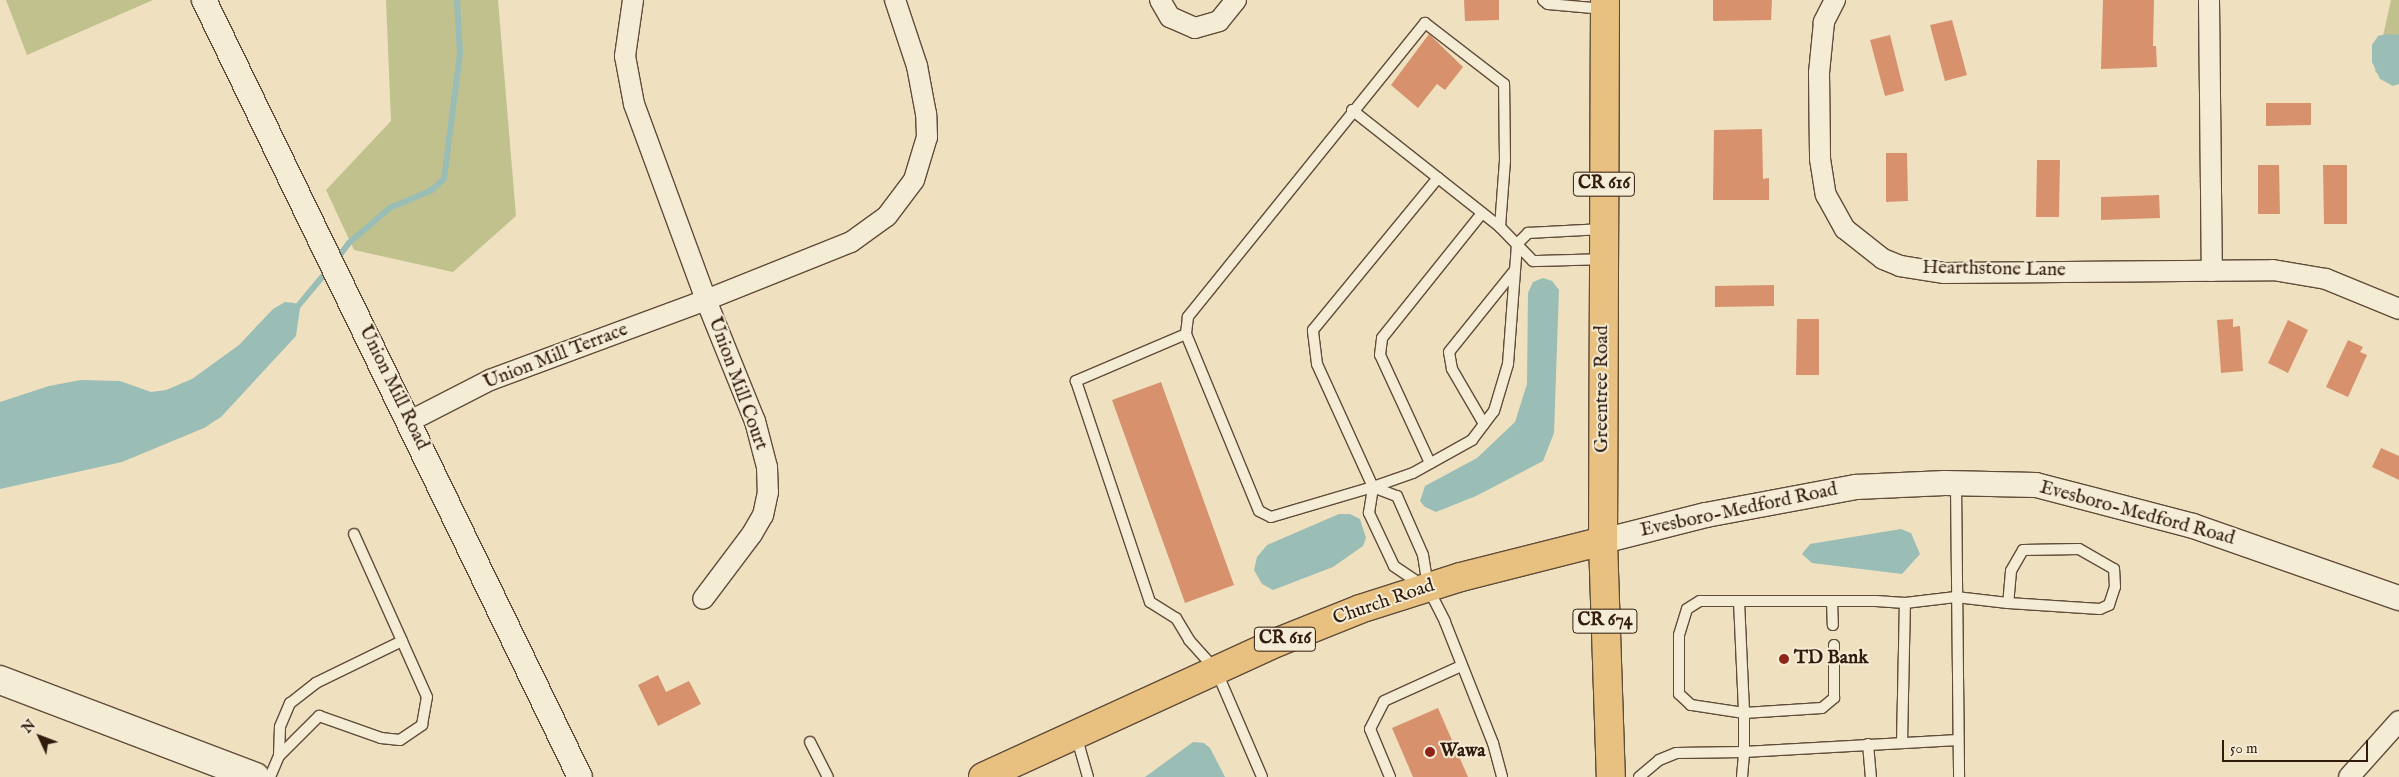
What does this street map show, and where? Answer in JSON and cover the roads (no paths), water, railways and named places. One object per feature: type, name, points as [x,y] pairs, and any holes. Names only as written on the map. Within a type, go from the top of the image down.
[{"type":"main road","name":"Greentree Road","points":[[1605,5],[1602,542],[1611,777]]},
{"type":"main road","name":"Church Road","points":[[983,777],[1216,670],[1351,613],[1428,588],[1602,542]]},
{"type":"main road","points":[[0,680],[255,777]]},
{"type":"street","name":"Union Mill Road","points":[[204,0],[410,421],[580,777]]},
{"type":"street","points":[[633,0],[625,56],[634,104],[706,300]]},
{"type":"street","name":"Union Mill Terrace","points":[[410,421],[490,380],[706,300],[850,242],[886,216],[914,180],[927,137],[926,114],[917,66],[895,0]]},
{"type":"street","points":[[1160,0],[1170,17],[1195,28],[1220,21],[1236,0]]},
{"type":"street","name":"Hearthstone Lane","points":[[1835,0],[1824,22],[1821,48],[1820,159],[1826,195],[1845,229],[1868,249],[1900,266],[1944,273],[2273,270],[2326,279],[2399,309]]},
{"type":"street","points":[[2209,0],[2212,270]]},
{"type":"street","name":"Union Mill Court","points":[[703,599],[752,534],[763,515],[768,492],[767,467],[755,421],[706,300]]},
{"type":"street","name":"Evesboro-Medford Road","points":[[1602,542],[1706,515],[1856,487],[1956,484],[2036,486],[2133,509],[2276,553],[2399,598]]},
{"type":"street","points":[[2349,777],[2399,721]]},
{"type":"lane","points":[[1543,0],[1548,4],[1605,5]]},
{"type":"lane","points":[[1500,227],[1505,161],[1504,84],[1425,23],[1352,110],[1188,317],[1186,334],[1260,511],[1271,517],[1373,487],[1430,463],[1472,440],[1494,411],[1508,364],[1517,244],[1528,233],[1604,229]]},
{"type":"lane","points":[[1352,110],[1500,227],[1533,261],[1604,259]]},
{"type":"lane","points":[[1428,588],[1394,566],[1369,513],[1373,487],[1317,364],[1313,330],[1438,178]]},
{"type":"lane","points":[[1430,463],[1380,355],[1382,338],[1482,213]]},
{"type":"lane","points":[[1484,424],[1452,369],[1449,352],[1515,270]]},
{"type":"lane","points":[[1186,334],[1076,382],[1150,602],[1176,618],[1189,640],[1216,670],[1262,777]]},
{"type":"lane","points":[[1956,484],[1959,777]]},
{"type":"lane","points":[[1373,487],[1397,496],[1423,555],[1428,588],[1493,743],[1502,777]]},
{"type":"lane","points":[[279,756],[319,716],[381,738],[400,740],[422,725],[427,697],[354,534]]},
{"type":"lane","points":[[1834,645],[1834,698],[1822,708],[1744,713],[1691,705],[1679,694],[1679,635],[1687,608],[1700,601],[1905,603],[1956,597],[2008,603],[2100,609],[2109,605],[2115,587],[2114,569],[2079,549],[2023,550],[2011,571],[2008,603]]},
{"type":"lane","points":[[1739,601],[1744,713],[1742,777]]},
{"type":"lane","points":[[1832,601],[1832,625]]},
{"type":"lane","points":[[1902,743],[1905,603]]},
{"type":"lane","points":[[270,777],[279,756],[280,727],[290,703],[316,683],[402,641]]},
{"type":"lane","points":[[1390,777],[1370,729],[1384,701],[1461,666]]},
{"type":"lane","points":[[1076,734],[1088,777]]},
{"type":"lane","points":[[1639,777],[1659,760],[1676,753],[1744,752],[1958,740]]},
{"type":"lane","points":[[810,742],[828,777]]},
{"type":"lane","points":[[1868,744],[1871,777]]},
{"type":"water","points":[[2387,34],[2399,35],[2399,84],[2393,86],[2380,79],[2372,62],[2372,45],[2378,36]]},
{"type":"water","points":[[1543,278],[1552,281],[1559,290],[1554,433],[1543,461],[1476,496],[1436,512],[1425,507],[1420,501],[1425,486],[1477,458],[1515,422],[1527,384],[1528,293],[1533,282]]},
{"type":"water","points":[[285,302],[295,303],[300,308],[296,336],[221,417],[204,428],[122,462],[0,489],[0,402],[49,386],[81,380],[120,381],[151,392],[166,390],[192,379],[239,345],[273,309]]},
{"type":"water","points":[[1339,514],[1350,514],[1360,519],[1366,538],[1363,546],[1333,567],[1273,590],[1262,584],[1254,570],[1257,557],[1267,545]]},
{"type":"water","points":[[1901,529],[1911,533],[1920,554],[1902,574],[1812,563],[1802,554],[1810,544]]},
{"type":"water","points":[[1193,742],[1204,743],[1210,748],[1225,777],[1145,777]]},
{"type":"waterway","points":[[337,259],[349,243],[390,208],[432,190],[444,179],[460,54],[457,0]]},
{"type":"waterway","points":[[294,311],[328,270]]},
{"type":"place","name":"TD Bank","points":[[1784,659]]},
{"type":"place","name":"Wawa","points":[[1430,752]]}]
